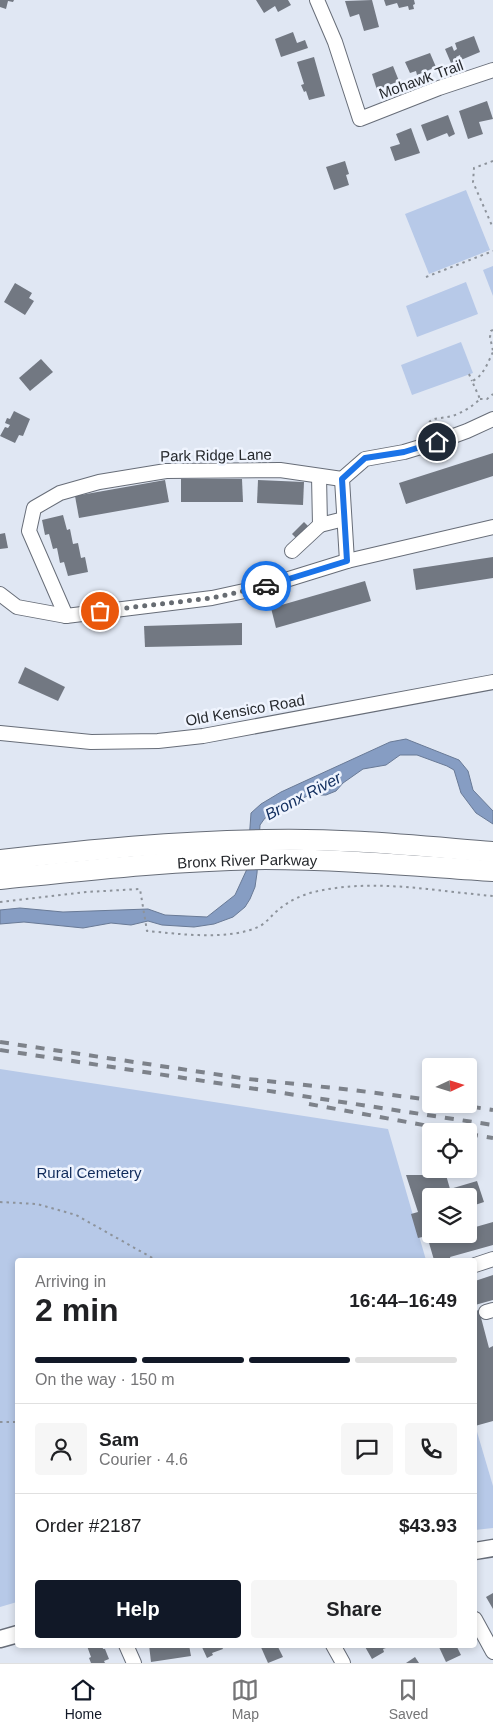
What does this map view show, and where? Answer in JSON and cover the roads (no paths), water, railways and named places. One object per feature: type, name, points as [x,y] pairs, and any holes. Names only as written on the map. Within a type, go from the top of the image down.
[{"type":"highway","name":"Bronx River Parkway","points":[[0,860],[136,846],[237,850],[359,842],[493,852]]},
{"type":"highway","name":"Bronx River Parkway","points":[[267,849],[366,862],[493,871]]},
{"type":"highway","name":"Bronx River Parkway","points":[[0,880],[143,864],[237,850]]},
{"type":"main road","points":[[477,1551],[493,1548]]},
{"type":"main road","points":[[0,1638],[15,1635]]},
{"type":"street","name":"Mohawk Trail","points":[[318,0],[335,42],[360,119],[439,88],[493,70]]},
{"type":"street","points":[[347,561],[342,479],[365,458],[404,452],[424,446],[467,431],[493,418]]},
{"type":"street","name":"Park Ridge Lane","points":[[66,616],[29,531],[34,508],[60,492],[98,482],[166,471],[280,470],[342,479]]},
{"type":"street","points":[[319,476],[320,525]]},
{"type":"street","points":[[292,551],[320,525],[344,519]]},
{"type":"street","points":[[0,594],[17,607],[66,616],[212,598],[264,587],[347,561],[493,527]]},
{"type":"street","name":"Old Kensico Road","points":[[0,733],[91,742],[158,741],[203,736],[493,682]]},
{"type":"street","points":[[477,1264],[493,1259]]},
{"type":"street","points":[[477,1624],[493,1652]]},
{"type":"street","points":[[127,1648],[134,1663]]},
{"type":"street","points":[[335,1648],[343,1663]]},
{"type":"water","name":"Bronx River","points":[[406,739],[459,760],[468,771],[473,790],[493,811],[493,824],[476,813],[461,793],[454,770],[417,755],[400,755],[386,765],[363,769],[343,783],[336,791],[326,795],[310,795],[282,807],[277,813],[265,818],[260,825],[255,887],[245,907],[233,917],[214,924],[194,927],[162,925],[148,921],[131,925],[111,923],[83,928],[24,922],[0,924],[0,910],[20,908],[63,912],[148,909],[165,915],[207,917],[235,895],[247,869],[251,813],[261,804],[281,792],[390,742]]},
{"type":"railway","points":[[0,1042],[248,1079],[422,1099]]},
{"type":"railway","points":[[0,1050],[493,1125]]},
{"type":"railway","points":[[309,1104],[422,1125]]},
{"type":"railway","points":[[478,1108],[493,1110]]},
{"type":"railway","points":[[477,1135],[493,1138]]},
{"type":"park label","name":"Rural Cemetery","points":[[89,1172]]}]
